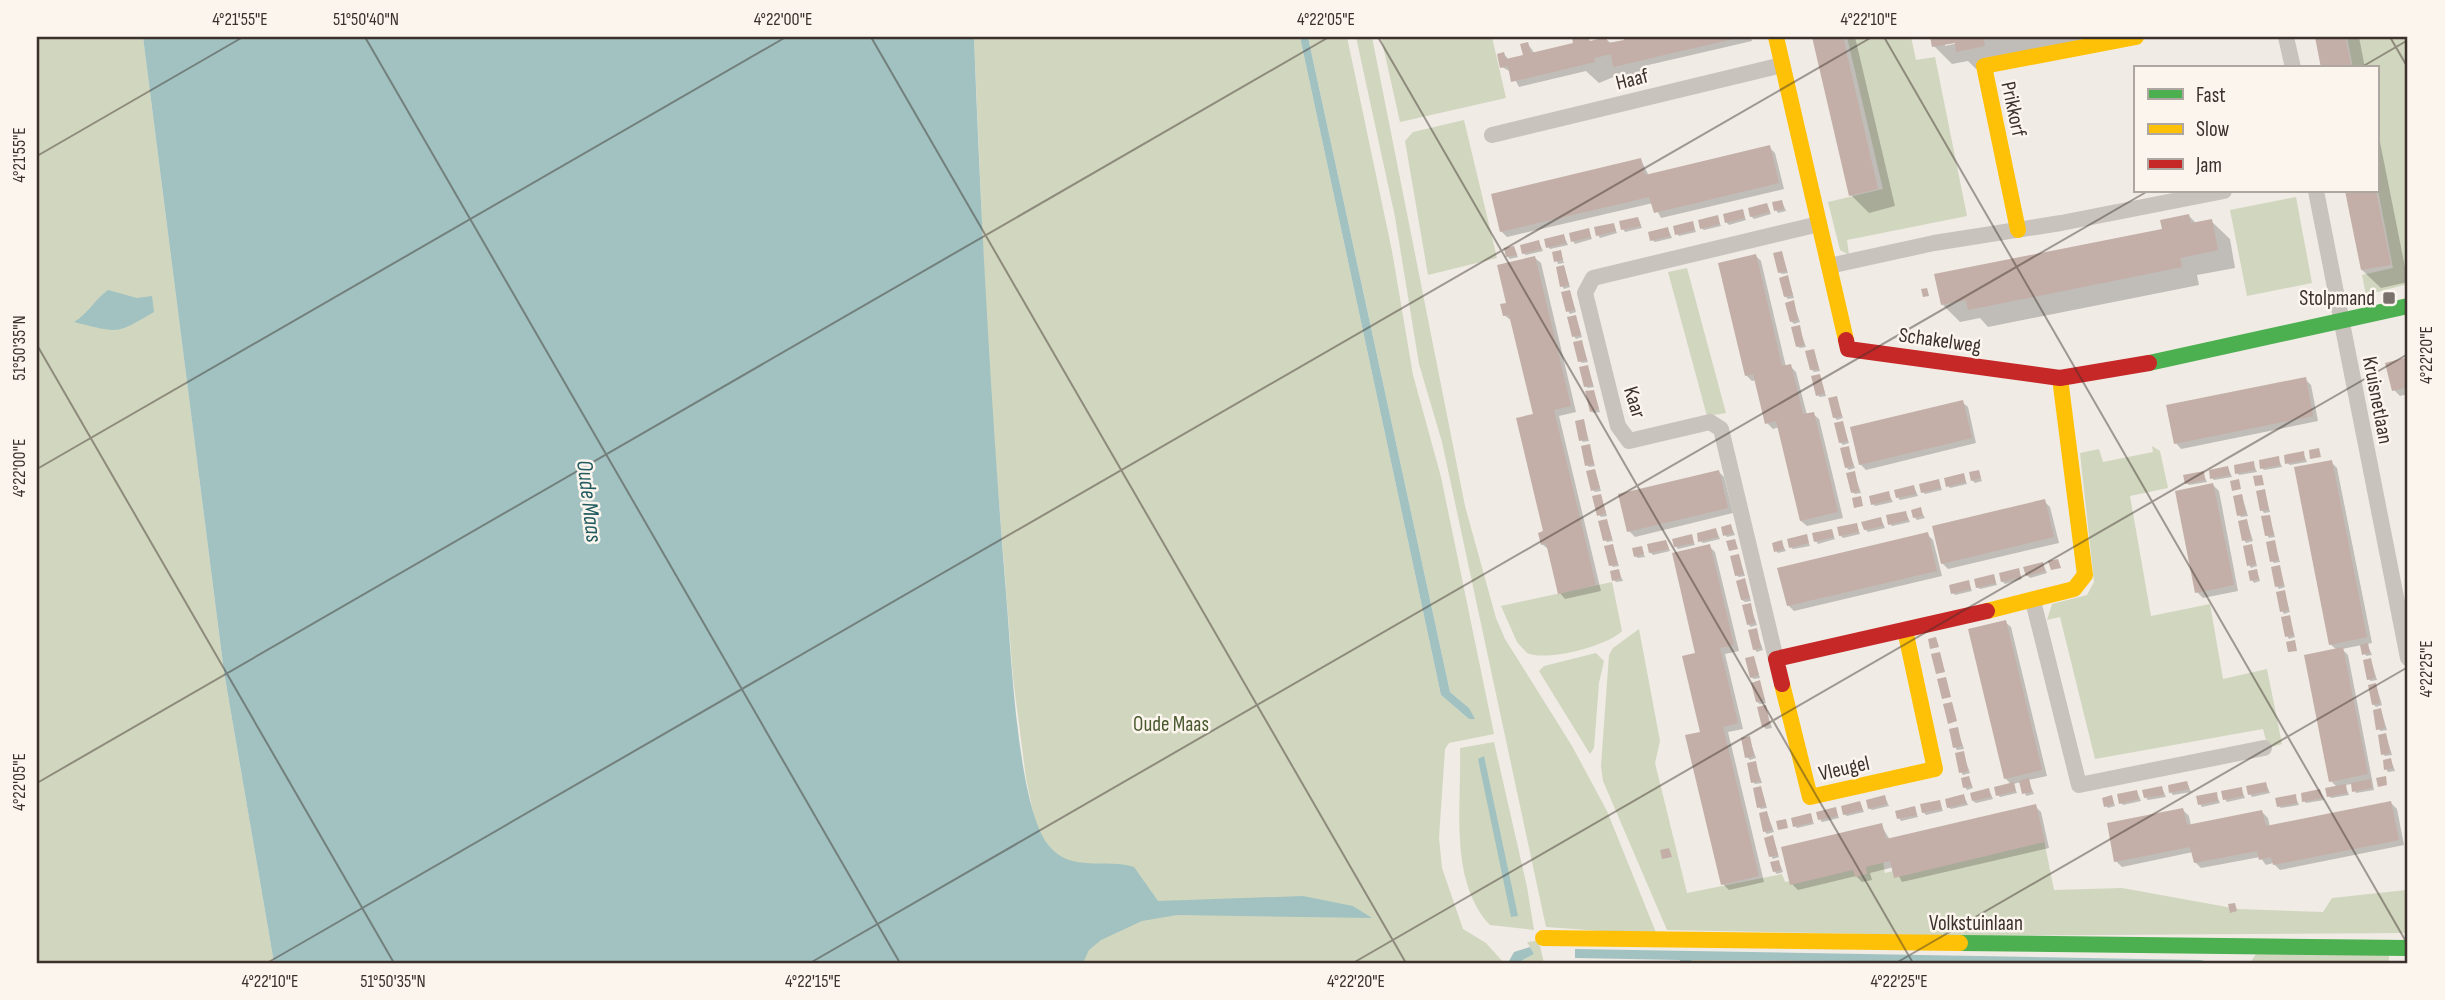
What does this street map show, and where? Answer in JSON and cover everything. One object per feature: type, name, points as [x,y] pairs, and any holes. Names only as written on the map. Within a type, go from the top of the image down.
[{"type":"street","name":"Schakelweg","points":[[1776,37],[1848,349],[2060,377],[2125,368],[2408,306]]},
{"type":"street","name":"Prikkorf","points":[[2018,230],[1984,66],[2136,37]]},
{"type":"street","points":[[2286,37],[2292,66]]},
{"type":"street","name":"Haaf","points":[[1492,135],[1782,65]]},
{"type":"street","points":[[1829,266],[1934,243],[2219,192]]},
{"type":"street","name":"Kruisnetlaan","points":[[2316,192],[2406,635],[2408,658]]},
{"type":"street","name":"Kaar","points":[[1776,659],[1721,429],[1710,422],[1629,441],[1618,426],[1585,293],[1593,278],[1819,224]]},
{"type":"street","points":[[1776,659],[2033,601],[2074,589],[2085,575],[2060,377]]},
{"type":"street","points":[[2033,601],[2079,785],[2264,748]]},
{"type":"street","name":"Vleugel","points":[[1776,659],[1810,797],[1935,769],[1905,630]]},
{"type":"street","name":"Volkstuinlaan","points":[[1543,938],[2408,948]]},
{"type":"green space","points":[[37,37],[143,37],[224,672],[274,963],[37,963]]},
{"type":"green space","name":"Oude Maas","points":[[974,37],[1300,37],[1441,695],[1469,719],[1469,708],[1450,692],[1308,37],[1347,37],[1392,251],[1413,375],[1441,477],[1494,734],[1449,743],[1445,749],[1439,838],[1442,868],[1463,929],[1486,943],[1504,963],[1063,963],[1026,778],[1013,678],[988,363]]},
{"type":"green space","points":[[1356,37],[1372,37],[1465,506],[1496,618],[1505,639],[1572,746],[1607,811],[1657,935],[1546,927],[1442,442],[1419,364],[1395,217]]},
{"type":"green space","points":[[1381,37],[1492,37],[1506,98],[1400,122]]},
{"type":"green space","points":[[1847,37],[1911,37],[1916,60],[1935,57],[1967,216],[1847,240],[1849,255],[1840,250],[1828,202],[1883,189]]},
{"type":"green space","points":[[2347,37],[2408,37],[2408,284],[2366,295],[2362,275],[2393,268],[2378,190],[2378,66],[2353,66]]},
{"type":"green space","points":[[1464,120],[1497,258],[1428,275],[1405,141],[1413,132]]},
{"type":"green space","points":[[2296,197],[2312,283],[2247,296],[2230,210]]},
{"type":"green space","points":[[1687,268],[1726,413],[1707,416],[1668,272]]},
{"type":"green space","points":[[2152,446],[2160,451],[2168,488],[2130,496],[2151,616],[2210,604],[2223,679],[2267,669],[2282,744],[2268,748],[2263,729],[2095,759],[2060,617],[2047,620],[2052,604],[2087,595],[2094,582],[2080,453],[2099,449],[2103,462],[2153,452]]},
{"type":"green space","points":[[1612,582],[1622,631],[1604,642],[1576,651],[1548,655],[1527,653],[1517,642],[1501,606]]},
{"type":"green space","points":[[1639,629],[1660,741],[1655,763],[1687,893],[1782,874],[1785,882],[1883,862],[1885,873],[2043,835],[2054,890],[2122,888],[2238,909],[2323,912],[2332,898],[2406,890],[2408,933],[1974,936],[1667,930],[1603,781],[1601,766],[1609,655],[1613,648]]},
{"type":"green space","points":[[1596,653],[1604,661],[1599,683],[1594,748],[1590,754],[1539,671],[1544,666]]},
{"type":"green space","points":[[1494,742],[1527,887],[1534,930],[1490,925],[1477,907],[1463,864],[1459,817],[1460,748]]},
{"type":"green space","points":[[1536,941],[1544,963],[1517,963],[1534,954],[1527,942]]},
{"type":"green space","points":[[2258,951],[2389,952],[2389,963],[2250,963]]},
{"type":"green space","points":[[1695,960],[1869,963],[1690,963]]},
{"type":"water","points":[[143,37],[974,37],[987,315],[1010,650],[1023,764],[1029,798],[1038,826],[1049,846],[1068,859],[1134,867],[1158,901],[1303,896],[1353,906],[1372,918],[1177,915],[1142,921],[1101,940],[1089,950],[1083,963],[274,963],[224,672]]},
{"type":"water","points":[[1300,37],[1308,37],[1450,692],[1469,708],[1475,719],[1469,719],[1441,695]]},
{"type":"water","points":[[108,290],[137,298],[152,296],[154,312],[116,330],[74,322]]},
{"type":"water","points":[[1484,756],[1518,916],[1511,917],[1478,759]]},
{"type":"water","points":[[1530,947],[1534,954],[1517,963],[1508,963],[1514,952]]},
{"type":"water","points":[[1575,949],[2200,960],[2215,963],[1695,960],[1680,963],[1680,960],[1575,958]]},
{"type":"building","points":[[1587,37],[1590,41],[1606,37],[1608,43],[1624,40],[1624,37],[1737,38],[1613,67],[1611,54],[1594,58],[1595,62],[1511,82],[1508,66],[1500,68],[1497,54],[1504,52],[1506,59],[1523,55],[1520,44],[1528,42],[1531,53],[1573,43],[1572,38]]},
{"type":"building","points":[[1812,37],[1843,37],[1878,189],[1849,196]]},
{"type":"building","points":[[1930,37],[1983,37],[1985,46],[1956,52],[1955,43],[1932,47]]},
{"type":"building","points":[[2315,37],[2345,37],[2352,66],[2321,66]]},
{"type":"building","points":[[1770,145],[1779,183],[1654,213],[1649,197],[1500,232],[1491,194],[1641,158],[1645,175]]},
{"type":"building","points":[[2345,192],[2376,192],[2391,265],[2361,270]]},
{"type":"building","points":[[1782,200],[1784,209],[1774,211],[1772,202]]},
{"type":"building","points":[[1767,203],[1770,212],[1750,217],[1748,208]]},
{"type":"building","points":[[1743,209],[1745,218],[1725,223],[1723,214]]},
{"type":"building","points":[[2189,214],[2191,223],[2212,219],[2218,250],[2180,258],[2182,267],[1968,310],[1966,300],[1941,305],[1934,274],[2162,229],[2160,220]]},
{"type":"building","points":[[1718,215],[1720,224],[1700,229],[1698,220]]},
{"type":"building","points":[[1638,217],[1641,226],[1621,230],[1619,221]]},
{"type":"building","points":[[1693,221],[1695,230],[1675,235],[1673,226]]},
{"type":"building","points":[[1614,223],[1616,231],[1596,236],[1594,227]]},
{"type":"building","points":[[1668,227],[1670,236],[1650,241],[1648,232]]},
{"type":"building","points":[[1589,228],[1591,237],[1571,242],[1569,233]]},
{"type":"building","points":[[1564,234],[1566,243],[1546,248],[1544,239]]},
{"type":"building","points":[[1539,240],[1541,249],[1522,254],[1520,245]]},
{"type":"building","points":[[1514,246],[1517,255],[1506,257],[1504,248]]},
{"type":"building","points":[[1561,250],[1563,260],[1554,262],[1552,252]]},
{"type":"building","points":[[1782,251],[1787,271],[1778,273],[1773,253]]},
{"type":"building","points":[[1756,254],[1782,366],[1791,364],[1803,414],[1814,412],[1838,512],[1800,521],[1776,421],[1765,424],[1753,374],[1745,376],[1718,263]]},
{"type":"building","points":[[1535,256],[1571,406],[1554,410],[1596,585],[1558,594],[1546,543],[1541,545],[1538,533],[1543,531],[1516,418],[1533,414],[1509,315],[1503,316],[1500,304],[1506,303],[1497,265]]},
{"type":"building","points":[[1564,265],[1569,285],[1560,287],[1556,267]]},
{"type":"building","points":[[1788,275],[1793,295],[1784,297],[1779,278]]},
{"type":"building","points":[[1927,288],[1929,296],[1923,297],[1921,289]]},
{"type":"building","points":[[1570,290],[1575,310],[1566,312],[1561,292]]},
{"type":"building","points":[[1794,300],[1798,320],[1790,322],[1785,303]]},
{"type":"building","points":[[1576,315],[1581,335],[1572,337],[1567,317]]},
{"type":"building","points":[[1800,325],[1804,345],[1796,347],[1791,327]]},
{"type":"building","points":[[1582,340],[1587,360],[1578,362],[1573,342]]},
{"type":"building","points":[[1814,349],[1819,369],[1810,370],[1805,351]]},
{"type":"building","points":[[2408,357],[2408,387],[2392,391],[2385,363]]},
{"type":"building","points":[[1588,365],[1593,385],[1584,387],[1579,367]]},
{"type":"building","points":[[1820,374],[1825,393],[1816,396],[1811,376]]},
{"type":"building","points":[[2306,377],[2313,416],[2174,444],[2166,405]]},
{"type":"building","points":[[1594,390],[1599,409],[1590,412],[1585,391]]},
{"type":"building","points":[[1837,396],[1842,416],[1833,418],[1828,398]]},
{"type":"building","points":[[1963,400],[1972,438],[1859,465],[1850,427]]},
{"type":"building","points":[[1584,419],[1588,439],[1579,441],[1575,421]]},
{"type":"building","points":[[1843,421],[1848,441],[1839,443],[1834,423]]},
{"type":"building","points":[[1590,444],[1594,464],[1585,466],[1581,446]]},
{"type":"building","points":[[1849,446],[1853,466],[1845,468],[1840,448]]},
{"type":"building","points":[[2319,448],[2321,457],[2310,459],[2309,450]]},
{"type":"building","points":[[2304,451],[2305,460],[2285,464],[2284,455]]},
{"type":"building","points":[[2279,456],[2280,465],[2260,469],[2259,460]]},
{"type":"building","points":[[2332,460],[2367,637],[2329,645],[2294,467]]},
{"type":"building","points":[[2254,461],[2255,470],[2235,474],[2234,465]]},
{"type":"building","points":[[2228,466],[2230,475],[2210,479],[2209,470]]},
{"type":"building","points":[[1595,469],[1600,488],[1591,491],[1586,471]]},
{"type":"building","points":[[1719,470],[1728,508],[1627,532],[1618,494]]},
{"type":"building","points":[[1979,470],[1981,478],[1971,481],[1969,472]]},
{"type":"building","points":[[1855,471],[1859,491],[1851,493],[1846,473]]},
{"type":"building","points":[[2204,471],[2205,480],[2185,484],[2183,475]]},
{"type":"building","points":[[1964,473],[1966,482],[1946,487],[1944,478]]},
{"type":"building","points":[[2262,475],[2264,485],[2255,486],[2253,476]]},
{"type":"building","points":[[1939,479],[1941,488],[1921,493],[1919,484]]},
{"type":"building","points":[[2239,479],[2241,489],[2232,491],[2230,481]]},
{"type":"building","points":[[2213,483],[2234,585],[2195,593],[2175,491]]},
{"type":"building","points":[[1914,485],[1916,494],[1896,498],[1894,490]]},
{"type":"building","points":[[2265,489],[2269,510],[2260,511],[2256,491]]},
{"type":"building","points":[[1889,491],[1891,500],[1871,505],[1869,496]]},
{"type":"building","points":[[1601,494],[1606,513],[1597,516],[1592,496]]},
{"type":"building","points":[[2242,494],[2246,514],[2237,516],[2233,496]]},
{"type":"building","points":[[1861,496],[1863,506],[1854,508],[1852,498]]},
{"type":"building","points":[[2045,499],[2054,537],[1941,564],[1932,526]]},
{"type":"building","points":[[1921,507],[1923,516],[1913,518],[1911,510]]},
{"type":"building","points":[[1906,511],[1908,520],[1888,525],[1886,515]]},
{"type":"building","points":[[2270,515],[2274,535],[2265,536],[2261,516]]},
{"type":"building","points":[[1881,517],[1883,526],[1864,530],[1861,522]]},
{"type":"building","points":[[1607,519],[1612,539],[1603,541],[1598,521]]},
{"type":"building","points":[[2247,519],[2251,539],[2242,541],[2238,521]]},
{"type":"building","points":[[1857,523],[1859,532],[1839,536],[1837,527]]},
{"type":"building","points":[[1731,524],[1733,533],[1723,536],[1721,527]]},
{"type":"building","points":[[1716,528],[1718,537],[1698,542],[1697,533]]},
{"type":"building","points":[[1832,529],[1834,537],[1814,542],[1812,533]]},
{"type":"building","points":[[1928,532],[1937,571],[1787,606],[1777,568]]},
{"type":"building","points":[[1692,534],[1694,543],[1674,547],[1672,539]]},
{"type":"building","points":[[1807,534],[1809,543],[1789,548],[1787,539]]},
{"type":"building","points":[[1735,539],[1738,549],[1729,551],[1726,541]]},
{"type":"building","points":[[1666,540],[1669,549],[1649,553],[1647,544]]},
{"type":"building","points":[[1782,540],[1784,549],[1774,552],[1772,543]]},
{"type":"building","points":[[2275,540],[2279,560],[2270,562],[2266,542]]},
{"type":"building","points":[[1613,544],[1618,564],[1609,566],[1604,546]]},
{"type":"building","points":[[1710,544],[1734,645],[1720,648],[1738,723],[1723,727],[1759,876],[1721,885],[1685,735],[1700,732],[1682,656],[1695,653],[1672,553]]},
{"type":"building","points":[[2252,544],[2256,564],[2247,566],[2243,546]]},
{"type":"building","points":[[1642,546],[1644,554],[1634,557],[1632,548]]},
{"type":"building","points":[[1739,554],[1744,574],[1735,576],[1730,556]]},
{"type":"building","points":[[2058,559],[2061,568],[2051,570],[2048,561]]},
{"type":"building","points":[[2043,562],[2045,571],[2026,576],[2023,567]]},
{"type":"building","points":[[2280,565],[2284,585],[2275,587],[2271,567]]},
{"type":"building","points":[[2019,568],[2021,577],[2001,582],[1999,573]]},
{"type":"building","points":[[1619,569],[1621,578],[1612,581],[1610,571]]},
{"type":"building","points":[[2257,569],[2259,579],[2250,581],[2248,571]]},
{"type":"building","points":[[1994,574],[1996,583],[1976,588],[1974,579]]},
{"type":"building","points":[[1745,578],[1750,598],[1741,600],[1736,581]]},
{"type":"building","points":[[1969,580],[1971,589],[1951,594],[1949,585]]},
{"type":"building","points":[[2285,590],[2289,610],[2280,612],[2276,592]]},
{"type":"building","points":[[1751,603],[1755,623],[1747,625],[1742,605]]},
{"type":"building","points":[[2290,615],[2294,635],[2285,637],[2281,617]]},
{"type":"building","points":[[2006,620],[2042,770],[2004,779],[1968,629]]},
{"type":"building","points":[[1757,628],[1761,648],[1753,650],[1748,630]]},
{"type":"building","points":[[1936,637],[1939,647],[1930,649],[1928,639]]},
{"type":"building","points":[[2295,640],[2297,651],[2288,652],[2286,642]]},
{"type":"building","points":[[2368,643],[2370,653],[2362,655],[2360,645]]},
{"type":"building","points":[[2343,647],[2368,774],[2329,782],[2304,655]]},
{"type":"building","points":[[1940,652],[1945,672],[1936,674],[1931,654]]},
{"type":"building","points":[[1754,656],[1759,675],[1750,678],[1745,658]]},
{"type":"building","points":[[2371,658],[2375,678],[2367,680],[2363,660]]},
{"type":"building","points":[[1946,677],[1951,697],[1942,699],[1937,679]]},
{"type":"building","points":[[1760,680],[1765,700],[1756,702],[1751,683]]},
{"type":"building","points":[[2376,683],[2380,703],[2372,705],[2368,685]]},
{"type":"building","points":[[1952,702],[1957,721],[1948,724],[1943,704]]},
{"type":"building","points":[[1766,705],[1770,725],[1762,727],[1757,707]]},
{"type":"building","points":[[2381,708],[2385,728],[2376,730],[2373,710]]},
{"type":"building","points":[[1958,727],[1962,746],[1953,748],[1949,729]]},
{"type":"building","points":[[2386,733],[2390,753],[2381,755],[2378,735]]},
{"type":"building","points":[[1750,736],[1754,756],[1745,758],[1741,738]]},
{"type":"building","points":[[1964,751],[1968,771],[1959,773],[1955,753]]},
{"type":"building","points":[[2391,758],[2393,768],[2384,770],[2383,760]]},
{"type":"building","points":[[1756,761],[1760,781],[1751,783],[1747,763]]},
{"type":"building","points":[[1969,776],[1972,786],[1963,788],[1961,778]]},
{"type":"building","points":[[2386,776],[2387,785],[2378,787],[2376,778]]},
{"type":"building","points":[[2029,778],[2032,792],[2022,794],[2019,781]]},
{"type":"building","points":[[2371,779],[2372,788],[2352,792],[2351,783]]},
{"type":"building","points":[[2187,781],[2189,789],[2169,793],[2168,785]]},
{"type":"building","points":[[2014,782],[2016,791],[1996,796],[1994,787]]},
{"type":"building","points":[[2266,782],[2268,791],[2248,795],[2246,786]]},
{"type":"building","points":[[2346,784],[2347,793],[2327,797],[2325,788]]},
{"type":"building","points":[[1761,786],[1766,806],[1757,808],[1753,788]]},
{"type":"building","points":[[2162,786],[2164,795],[2144,798],[2142,790]]},
{"type":"building","points":[[2242,787],[2243,796],[2223,800],[2221,791]]},
{"type":"building","points":[[1989,788],[1991,797],[1972,801],[1970,793]]},
{"type":"building","points":[[2320,789],[2322,798],[2302,802],[2301,793]]},
{"type":"building","points":[[2137,790],[2139,799],[2119,804],[2117,794]]},
{"type":"building","points":[[2217,792],[2218,801],[2198,805],[2196,796]]},
{"type":"building","points":[[1964,794],[1966,803],[1947,808],[1945,799]]},
{"type":"building","points":[[2296,794],[2297,803],[2277,807],[2275,798]]},
{"type":"building","points":[[1885,795],[1887,804],[1868,809],[1866,800]]},
{"type":"building","points":[[2112,795],[2114,804],[2104,807],[2102,798]]},
{"type":"building","points":[[1940,800],[1942,809],[1922,813],[1920,804]]},
{"type":"building","points":[[1860,801],[1863,810],[1843,815],[1841,806]]},
{"type":"building","points":[[2391,801],[2399,840],[2273,865],[2271,857],[2259,860],[2257,851],[2194,863],[2190,847],[2114,862],[2107,823],[2183,808],[2187,825],[2262,810],[2266,826]]},
{"type":"building","points":[[2036,804],[2045,842],[1894,878],[1890,861],[1866,867],[1867,874],[1855,877],[1853,870],[1790,885],[1781,847],[1882,823],[1886,839]]},
{"type":"building","points":[[1915,806],[1917,815],[1897,819],[1895,811]]},
{"type":"building","points":[[1836,807],[1838,816],[1818,820],[1816,812]]},
{"type":"building","points":[[1767,811],[1772,830],[1763,832],[1759,813]]},
{"type":"building","points":[[1811,813],[1813,822],[1793,827],[1791,818]]},
{"type":"building","points":[[1786,819],[1788,828],[1778,830],[1776,821]]},
{"type":"building","points":[[1773,835],[1778,855],[1769,857],[1764,838]]},
{"type":"building","points":[[1669,848],[1672,857],[1662,859],[1660,850]]},
{"type":"building","points":[[1779,860],[1781,870],[1773,872],[1770,862]]},
{"type":"building","points":[[2235,903],[2237,911],[2230,913],[2228,904]]},
{"type":"traffic: fast","points":[[2149,363],[2408,306]]},
{"type":"traffic: fast","points":[[1960,943],[2408,948]]},
{"type":"traffic: slow","points":[[1776,37],[1846,340]]},
{"type":"traffic: slow","points":[[2018,230],[1984,66],[2136,37]]},
{"type":"traffic: slow","points":[[1987,611],[2074,589],[2085,575],[2060,378]]},
{"type":"traffic: slow","points":[[1782,684],[1810,797],[1935,769],[1905,630]]},
{"type":"traffic: slow","points":[[1543,938],[1960,943]]},
{"type":"traffic: jam","points":[[1846,340],[1848,349],[2060,378],[2149,363]]},
{"type":"traffic: jam","points":[[1782,684],[1776,659],[1987,611]]},
{"type":"place","name":"Stolpmand","points":[[2389,298]]}]
